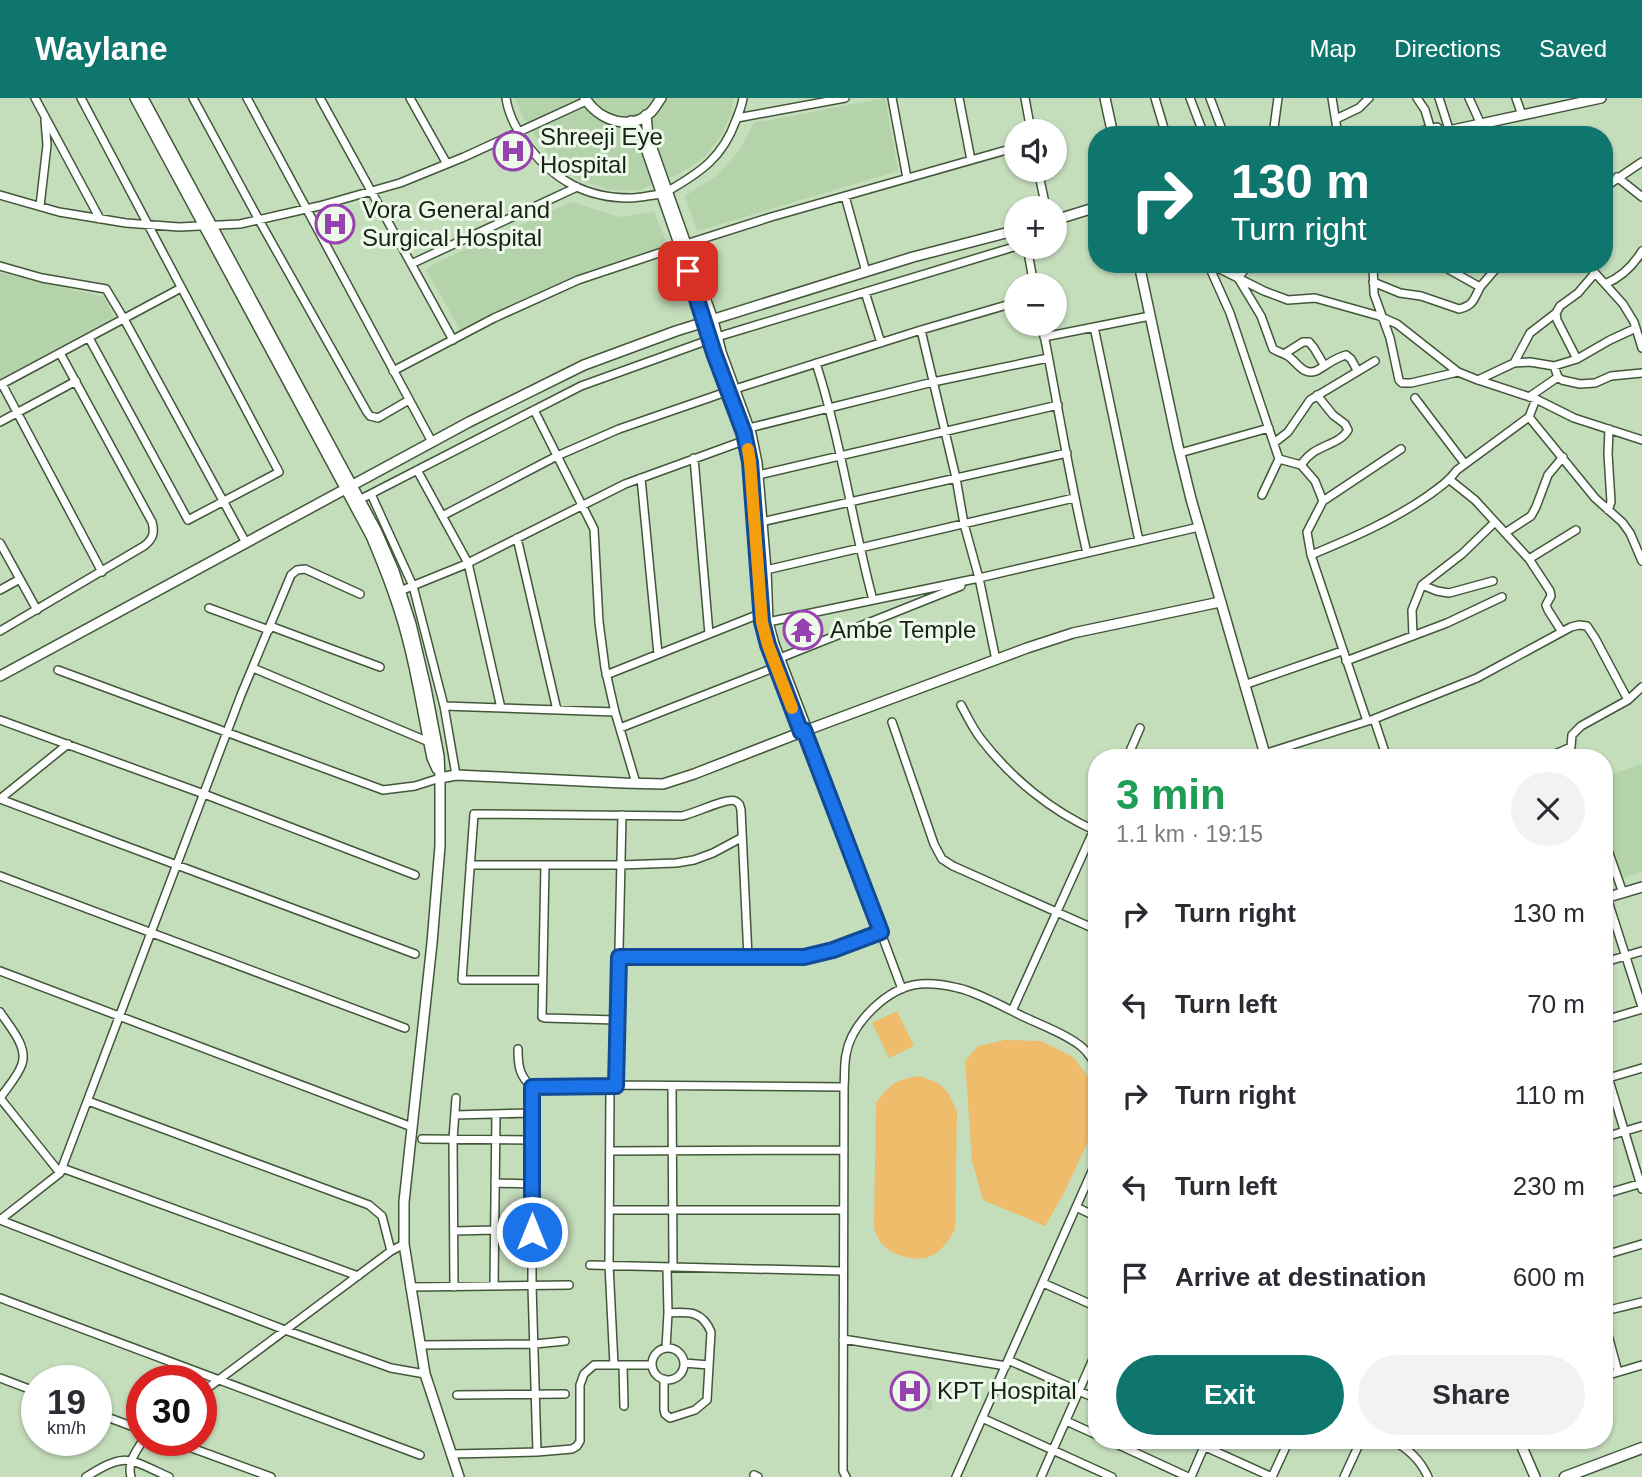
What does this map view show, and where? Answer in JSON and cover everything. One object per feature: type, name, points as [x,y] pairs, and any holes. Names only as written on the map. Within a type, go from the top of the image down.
[{"type":"main road","points":[[1565,1477],[1642,1448]]},
{"type":"street","points":[[35,98],[100,219]]},
{"type":"street","points":[[82,98],[279,472],[188,520],[89,338]]},
{"type":"street","points":[[135,98],[394,571],[411,624],[439,757],[440,846],[404,1202],[404,1244],[425,1374],[459,1477]]},
{"type":"street","points":[[143,98],[207,226]]},
{"type":"street","points":[[193,98],[367,412],[378,418],[409,400]]},
{"type":"street","points":[[247,98],[432,442]]},
{"type":"street","points":[[320,98],[453,340]]},
{"type":"street","points":[[410,98],[447,164]]},
{"type":"street","points":[[0,195],[59,212],[148,225],[179,227],[240,224],[307,209],[400,183],[447,164],[585,99],[593,110],[607,119],[624,122],[646,115],[661,98]]},
{"type":"street","points":[[505,101],[524,141],[540,162],[558,177],[606,196],[631,198],[665,193],[692,177],[716,157],[731,136],[743,98]]},
{"type":"street","points":[[737,118],[845,98]]},
{"type":"street","points":[[892,98],[908,178]]},
{"type":"street","points":[[959,98],[971,160]]},
{"type":"street","points":[[1025,98],[1029,119]]},
{"type":"street","points":[[1105,98],[1111,126]]},
{"type":"street","points":[[1155,98],[1163,126]]},
{"type":"street","points":[[1190,98],[1201,126]]},
{"type":"street","points":[[1210,98],[1221,126]]},
{"type":"street","points":[[1274,126],[1278,98]]},
{"type":"street","points":[[1332,98],[1337,126]]},
{"type":"street","points":[[1336,119],[1359,108],[1369,98]]},
{"type":"street","points":[[1417,98],[1425,110],[1429,126]]},
{"type":"street","points":[[1439,98],[1448,126],[1601,98]]},
{"type":"street","points":[[1469,98],[1479,120]]},
{"type":"street","points":[[1516,98],[1522,113]]},
{"type":"street","points":[[1480,126],[1579,98]]},
{"type":"street","points":[[646,115],[648,137],[665,193],[732,390],[746,440],[762,613],[768,645],[778,662]]},
{"type":"street","points":[[40,206],[47,145],[45,117]]},
{"type":"street","points":[[631,121],[642,137],[665,193]]},
{"type":"street","points":[[393,371],[495,318],[578,280],[771,217],[1004,151]]},
{"type":"street","points":[[1613,180],[1642,162]]},
{"type":"street","points":[[1617,177],[1642,197]]},
{"type":"street","points":[[411,264],[578,187]]},
{"type":"street","points":[[845,196],[866,272]]},
{"type":"street","points":[[1067,216],[1088,210]]},
{"type":"street","points":[[0,676],[469,422],[584,365],[676,331],[913,257],[1004,233]]},
{"type":"street","points":[[356,501],[581,386],[714,338],[1004,250]]},
{"type":"street","points":[[1605,284],[1622,275],[1642,251]]},
{"type":"street","points":[[0,266],[42,278],[106,289],[246,543]]},
{"type":"street","points":[[1141,273],[1180,453],[1263,749]]},
{"type":"street","points":[[1213,273],[1234,324],[1279,459],[1262,495]]},
{"type":"street","points":[[1228,273],[1288,300],[1315,298],[1384,318],[1396,324],[1458,372],[1532,398],[1574,418],[1642,440]]},
{"type":"street","points":[[1238,278],[1242,273]]},
{"type":"street","points":[[1373,273],[1374,295],[1384,318],[1397,375],[1402,383],[1458,372]]},
{"type":"street","points":[[1456,273],[1480,287]]},
{"type":"street","points":[[1373,282],[1400,293],[1421,296],[1459,309],[1471,304],[1480,287],[1492,273]]},
{"type":"street","points":[[1514,363],[1530,333],[1578,293],[1595,273],[1623,304],[1635,325],[1642,348]]},
{"type":"street","points":[[1238,278],[1261,316],[1273,349],[1308,372],[1314,372],[1346,355],[1357,370]]},
{"type":"street","points":[[102,572],[1,385],[181,288]]},
{"type":"street","points":[[865,292],[881,343]]},
{"type":"street","points":[[442,516],[558,456],[620,429],[816,363],[1004,306]]},
{"type":"street","points":[[1556,313],[1577,359]]},
{"type":"street","points":[[1087,553],[1044,337],[1150,316]]},
{"type":"street","points":[[1478,380],[1514,363],[1530,362],[1554,366],[1577,359],[1635,325],[1642,318]]},
{"type":"street","points":[[1094,327],[1139,541]]},
{"type":"street","points":[[921,330],[996,660]]},
{"type":"street","points":[[1284,354],[1303,342],[1309,342],[1324,365]]},
{"type":"street","points":[[0,631],[150,541],[154,529],[60,353]]},
{"type":"street","points":[[749,428],[933,382],[1048,358]]},
{"type":"street","points":[[1273,443],[1288,432],[1310,400],[1375,361]]},
{"type":"street","points":[[816,363],[830,408],[859,548],[873,600]]},
{"type":"street","points":[[1554,366],[1558,377],[1568,383],[1588,384],[1611,376],[1642,373]]},
{"type":"street","points":[[1311,555],[1399,515],[1450,480],[1457,470],[1528,417],[1532,398],[1558,377]]},
{"type":"street","points":[[0,422],[76,381]]},
{"type":"street","points":[[732,390],[749,428],[757,463],[768,622],[778,662],[902,989]]},
{"type":"street","points":[[1301,465],[1308,455],[1341,439],[1348,430],[1317,395]]},
{"type":"street","points":[[1415,398],[1465,464]]},
{"type":"street","points":[[758,475],[1058,405]]},
{"type":"street","points":[[534,410],[594,529],[599,622],[606,675],[636,783]]},
{"type":"street","points":[[1528,417],[1595,498],[1622,523],[1641,555]]},
{"type":"street","points":[[1180,453],[1269,428]]},
{"type":"street","points":[[1608,510],[1611,502],[1609,429]]},
{"type":"street","points":[[400,591],[468,563],[625,484],[746,440]]},
{"type":"street","points":[[1383,749],[1342,651],[1311,555],[1307,532],[1323,501],[1401,449]]},
{"type":"street","points":[[761,522],[1067,453]]},
{"type":"street","points":[[1505,533],[1531,516],[1545,482],[1563,457]]},
{"type":"street","points":[[694,458],[709,634]]},
{"type":"street","points":[[1279,459],[1301,465],[1315,481],[1323,501]]},
{"type":"street","points":[[417,470],[468,563],[501,708]]},
{"type":"street","points":[[641,478],[658,654]]},
{"type":"street","points":[[1450,480],[1475,500],[1529,559],[1550,591],[1551,596],[1546,605],[1562,632]]},
{"type":"street","points":[[371,494],[413,586],[444,706],[456,775]]},
{"type":"street","points":[[766,570],[1074,498]]},
{"type":"street","points":[[356,501],[401,615],[432,758],[440,778]]},
{"type":"street","points":[[1413,636],[1412,610],[1422,584],[1462,554],[1495,522]]},
{"type":"street","points":[[768,622],[979,579],[1199,527]]},
{"type":"street","points":[[1529,559],[1576,530]]},
{"type":"street","points":[[517,538],[557,710]]},
{"type":"street","points":[[0,544],[4,559],[20,579],[37,610]]},
{"type":"street","points":[[360,594],[305,569],[291,575],[176,865],[61,1170],[0,1220],[285,1330],[391,1368],[425,1374]]},
{"type":"street","points":[[0,590],[20,579]]},
{"type":"street","points":[[620,728],[979,579]]},
{"type":"street","points":[[1422,584],[1449,593],[1493,581]]},
{"type":"street","points":[[1346,661],[1447,623],[1502,597]]},
{"type":"street","points":[[58,670],[383,790],[415,786],[456,775],[663,783],[694,774],[1073,633],[1220,601]]},
{"type":"street","points":[[209,608],[380,667]]},
{"type":"street","points":[[606,675],[762,613]]},
{"type":"street","points":[[1286,749],[1371,720],[1478,678],[1571,626],[1587,626],[1628,700]]},
{"type":"street","points":[[1244,685],[1342,651]]},
{"type":"street","points":[[253,668],[429,742]]},
{"type":"street","points":[[1566,749],[1571,747],[1572,735],[1581,726],[1628,700],[1642,687]]},
{"type":"street","points":[[961,705],[979,737],[1003,765],[1030,790],[1063,814],[1088,825]]},
{"type":"street","points":[[444,706],[615,712]]},
{"type":"street","points":[[0,720],[415,875]]},
{"type":"street","points":[[892,722],[933,844],[942,859],[1088,926]]},
{"type":"street","points":[[1131,749],[1140,728]]},
{"type":"street","points":[[0,799],[68,744]]},
{"type":"street","points":[[0,799],[415,954]]},
{"type":"street","points":[[542,980],[462,980],[474,814],[682,816],[733,800],[740,805],[741,810],[748,957]]},
{"type":"street","points":[[614,1365],[609,1265],[610,1151],[617,1020],[622,816]]},
{"type":"street","points":[[470,865],[676,863],[713,853],[741,838]]},
{"type":"street","points":[[1012,1011],[1088,845]]},
{"type":"street","points":[[545,864],[541,1015],[543,1018],[617,1020]]},
{"type":"street","points":[[1613,865],[1623,893]]},
{"type":"street","points":[[0,876],[405,1028]]},
{"type":"street","points":[[1613,896],[1642,887]]},
{"type":"street","points":[[1613,918],[1642,1008],[1613,1017]]},
{"type":"street","points":[[619,957],[804,957],[833,950],[881,932]]},
{"type":"street","points":[[1613,960],[1642,951]]},
{"type":"street","points":[[0,971],[412,1127]]},
{"type":"street","points":[[846,1477],[843,1471],[844,1087],[846,1053],[860,1022],[882,1000],[902,989],[928,984],[961,989],[1012,1011],[1062,1036],[1082,1048],[1088,1055]]},
{"type":"street","points":[[0,1012],[19,1042],[23,1061],[0,1098],[61,1170],[358,1276]]},
{"type":"street","points":[[518,1049],[520,1073],[532,1087],[844,1087]]},
{"type":"street","points":[[1613,1077],[1642,1068]]},
{"type":"street","points":[[666,1348],[673,1210],[672,1086]]},
{"type":"street","points":[[532,1087],[537,1452]]},
{"type":"street","points":[[454,1287],[453,1139],[456,1098]]},
{"type":"street","points":[[1613,1100],[1642,1185],[1613,1192]]},
{"type":"street","points":[[88,1101],[369,1205],[382,1216],[391,1251]]},
{"type":"street","points":[[455,1115],[532,1113]]},
{"type":"street","points":[[494,1286],[496,1114]]},
{"type":"street","points":[[1613,1135],[1642,1126]]},
{"type":"street","points":[[422,1139],[532,1140]]},
{"type":"street","points":[[610,1151],[844,1150]]},
{"type":"street","points":[[956,1477],[1088,1180]]},
{"type":"street","points":[[495,1183],[532,1184]]},
{"type":"street","points":[[1076,1207],[1088,1213]]},
{"type":"street","points":[[610,1210],[844,1210]]},
{"type":"street","points":[[454,1231],[532,1232]]},
{"type":"street","points":[[218,1380],[404,1244]]},
{"type":"street","points":[[1613,1253],[1642,1244]]},
{"type":"street","points":[[590,1265],[843,1271]]},
{"type":"street","points":[[1043,1283],[1088,1303]]},
{"type":"street","points":[[410,1287],[569,1285]]},
{"type":"street","points":[[0,1298],[421,1455]]},
{"type":"street","points":[[1613,1309],[1642,1301]]},
{"type":"street","points":[[664,1380],[664,1410],[670,1418],[695,1410],[707,1400],[710,1332],[707,1325],[695,1313],[668,1313]]},
{"type":"street","points":[[843,1339],[1007,1363],[1088,1395]]},
{"type":"street","points":[[420,1345],[535,1344],[565,1341]]},
{"type":"street","points":[[672,1348],[682,1355],[684,1367],[677,1377],[664,1380],[655,1373],[652,1360],[660,1350],[672,1348]]},
{"type":"street","points":[[1613,1354],[1618,1372]]},
{"type":"street","points":[[684,1363],[709,1365]]},
{"type":"street","points":[[623,1365],[624,1406]]},
{"type":"street","points":[[451,1454],[572,1449],[579,1444],[580,1385],[584,1374],[594,1366],[652,1365]]},
{"type":"street","points":[[1613,1374],[1642,1365]]},
{"type":"street","points":[[1042,1477],[1079,1391],[1088,1377]]},
{"type":"street","points":[[0,1378],[21,1386]]},
{"type":"street","points":[[457,1395],[565,1394]]},
{"type":"street","points":[[982,1418],[1112,1477]]},
{"type":"street","points":[[1066,1421],[1088,1432]]},
{"type":"street","points":[[1128,1449],[1190,1477],[1203,1449]]},
{"type":"street","points":[[1218,1449],[1272,1477],[1285,1449]]},
{"type":"street","points":[[1344,1477],[1357,1449]]},
{"type":"street","points":[[1406,1449],[1417,1458],[1428,1477]]},
{"type":"street","points":[[1523,1449],[1535,1477]]},
{"type":"street","points":[[131,1477],[129,1471],[133,1456]]},
{"type":"street","points":[[214,1456],[271,1477]]},
{"type":"street","points":[[86,1477],[116,1460],[131,1460],[169,1477]]},
{"type":"shaded area","points":[[515,98],[733,98],[732,111],[722,134],[705,157],[679,174],[639,190],[610,190],[579,180],[557,166],[523,117]]},
{"type":"shaded area","points":[[885,98],[898,171],[697,231],[685,196],[715,177],[739,151],[754,123]]},
{"type":"shaded area","points":[[572,202],[619,217],[654,212],[669,248],[578,276],[461,331],[426,270],[431,265]]},
{"type":"shaded area","points":[[0,273],[104,297],[114,317],[0,379]]},
{"type":"shaded area","points":[[1642,764],[1642,872],[1623,878],[1613,852],[1613,773]]},
{"type":"shaded area","points":[[897,1011],[914,1046],[889,1058],[872,1023]]},
{"type":"shaded area","points":[[1005,1040],[1041,1041],[1073,1057],[1087,1075],[1087,1144],[1045,1226],[983,1200],[972,1161],[965,1061],[978,1046]]},
{"type":"shaded area","points":[[919,1076],[934,1081],[943,1088],[957,1111],[955,1229],[937,1252],[928,1257],[914,1258],[887,1248],[878,1238],[874,1227],[876,1103],[894,1084]]},
{"type":"shaded area","name":"KPT Hospital","points":[[906,1381],[919,1385],[915,1396],[932,1400],[932,1410],[901,1404]]},
{"type":"slow traffic","points":[[748,449],[762,622],[792,708]]},
{"type":"place","name":"Shreeji Eye Hospital","points":[[513,151]]},
{"type":"place","name":"Vora General and Surgical Hospital","points":[[335,224]]},
{"type":"place","name":"Ambe Temple","points":[[803,630]]},
{"type":"place","name":"KPT Hospital","points":[[910,1391]]},
{"type":"route","points":[[532,1232],[532,1087],[616,1086],[619,957],[804,957],[833,950],[881,932],[804,730],[801,732],[768,645],[762,622],[750,462],[744,433],[714,353],[688,271]]}]
